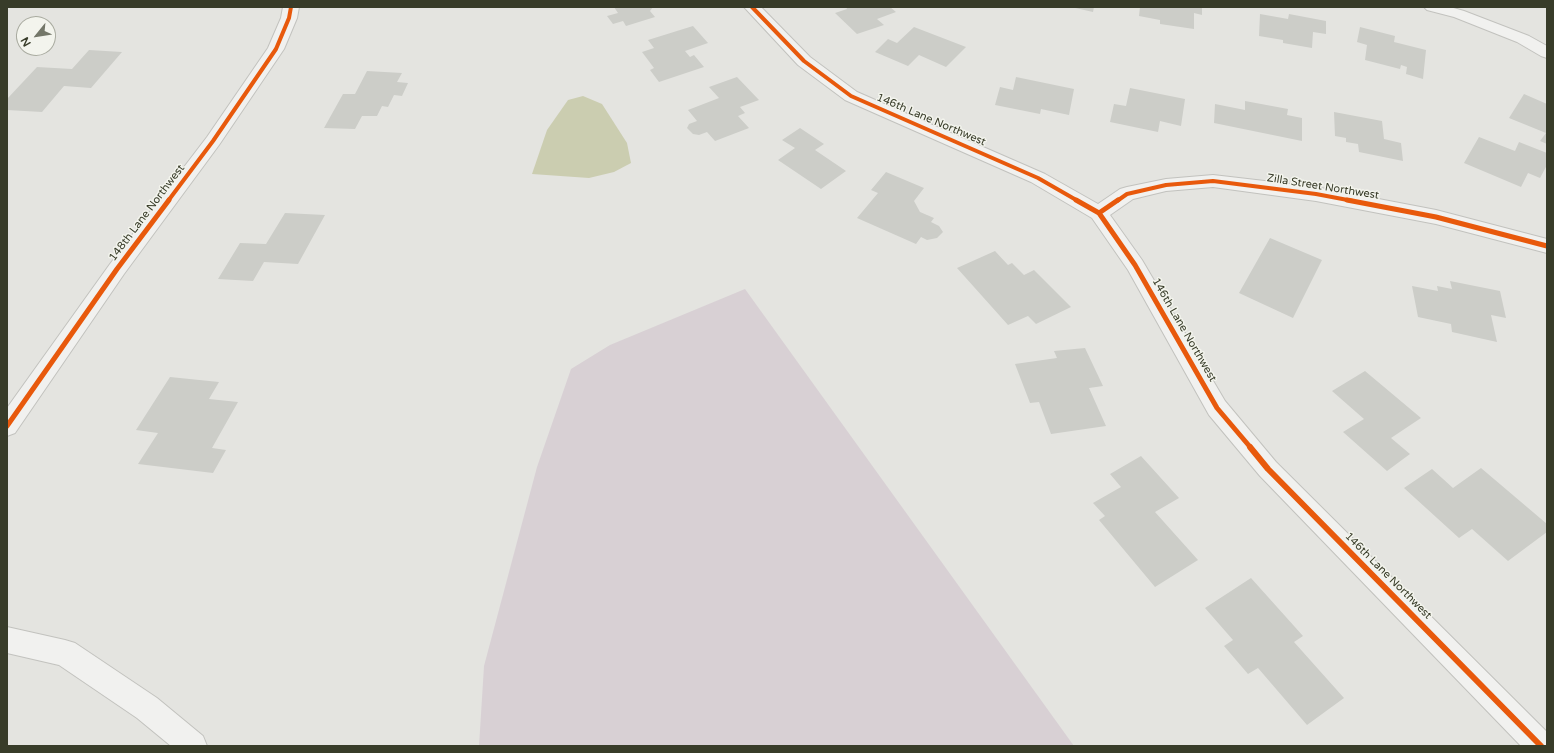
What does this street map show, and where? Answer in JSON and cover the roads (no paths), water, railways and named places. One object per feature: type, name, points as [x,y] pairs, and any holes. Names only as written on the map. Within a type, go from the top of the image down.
[{"type":"street","name":"148th Lane Northwest","points":[[7,426],[117,269],[213,141],[276,49],[289,18],[291,7]]},
{"type":"street","name":"146th Lane Northwest","points":[[752,7],[804,61],[851,96],[1038,178],[1099,213],[1135,265],[1217,408],[1268,469],[1541,746]]},
{"type":"street","points":[[1432,7],[1459,14],[1489,25],[1523,39],[1547,53]]},
{"type":"street","name":"Zilla Street Northwest","points":[[1099,213],[1127,194],[1166,185],[1213,181],[1316,194],[1436,217],[1547,246]]},
{"type":"street","points":[[7,640],[65,653],[147,708],[193,746]]}]
